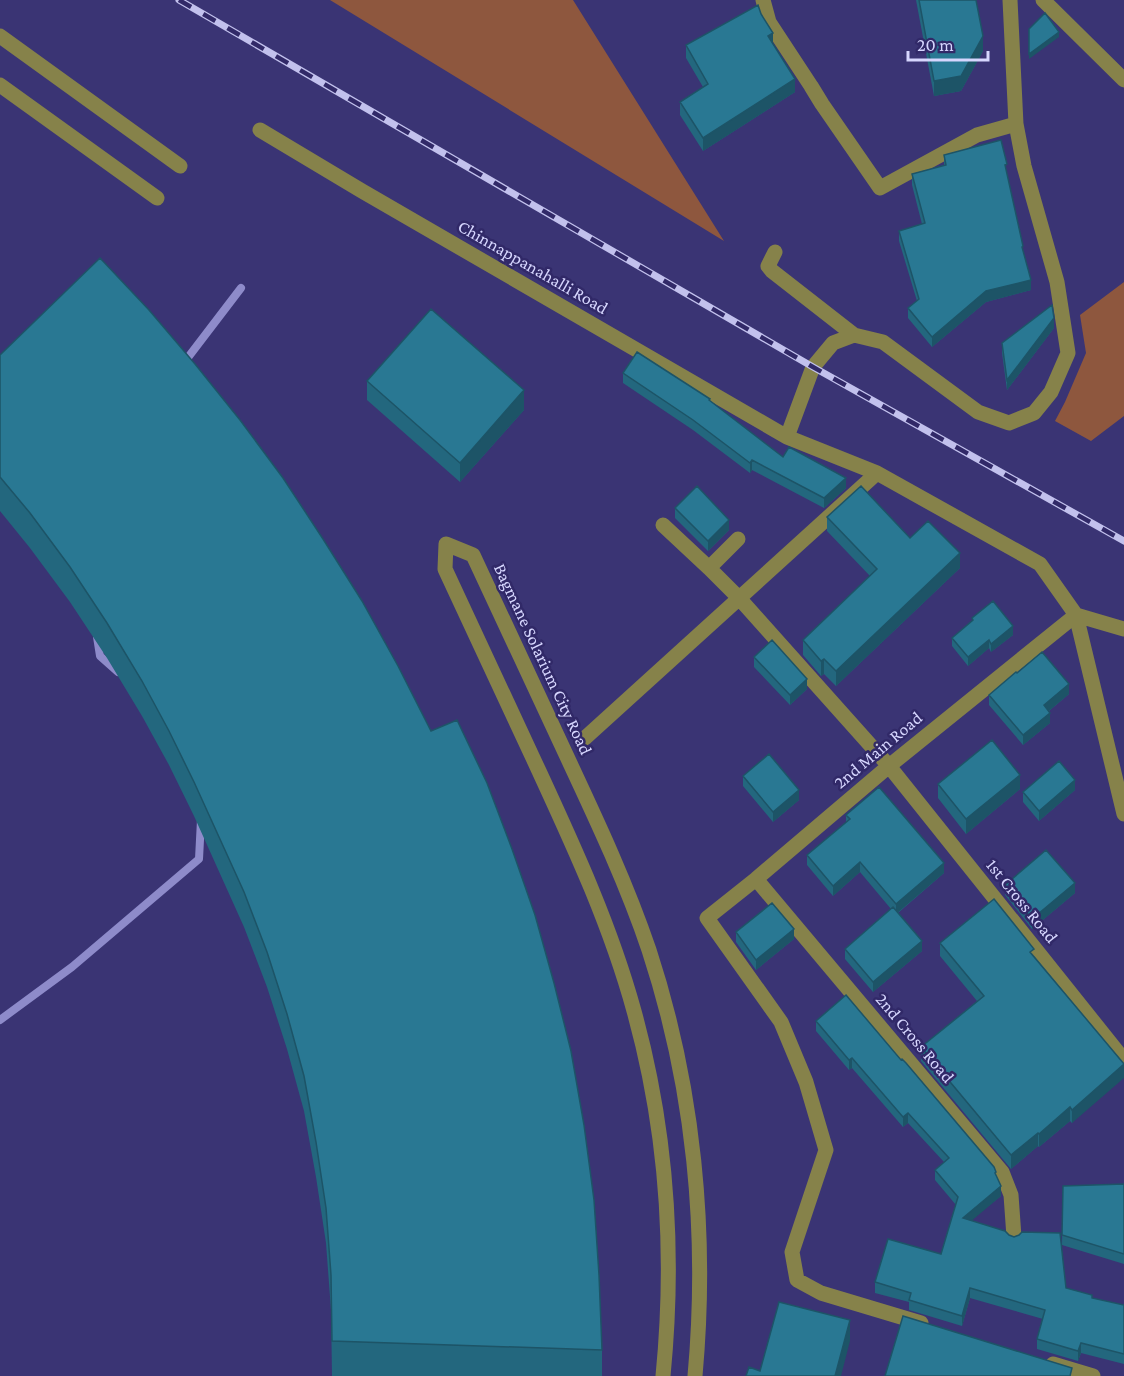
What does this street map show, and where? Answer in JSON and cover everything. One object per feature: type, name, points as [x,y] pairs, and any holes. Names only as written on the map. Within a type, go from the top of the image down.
[{"type":"street","points":[[763,0],[769,22],[880,188],[976,135],[1016,124]]},
{"type":"street","points":[[775,252],[768,266],[772,271],[854,335],[883,342],[978,412],[1009,423],[1034,413],[1051,392],[1068,353],[1057,282],[1024,166],[1016,124],[1010,0]]},
{"type":"street","points":[[1042,0],[1124,81]]},
{"type":"street","points":[[0,36],[180,166]]},
{"type":"street","points":[[0,85],[157,198]]},
{"type":"street","name":"Chinnappanahalli Road","points":[[260,130],[787,437],[877,473],[1040,564],[1076,615]]},
{"type":"street","points":[[787,437],[813,367],[833,343],[854,335]]},
{"type":"street","points":[[585,738],[877,473]]},
{"type":"street","name":"1st Cross Road","points":[[663,525],[739,598],[889,766],[1124,1060]]},
{"type":"street","points":[[709,568],[738,539]]},
{"type":"street","name":"Bagmane Solarium City Road","points":[[663,1376],[669,1278],[664,1170],[647,1064],[634,1012],[604,920],[580,860],[445,569],[446,544],[473,555],[609,847],[630,898],[659,982],[678,1058],[695,1167],[700,1278],[699,1333],[695,1376]]},
{"type":"street","points":[[1124,629],[1076,615],[1124,814]]},
{"type":"street","name":"2nd Main Road","points":[[934,1328],[821,1293],[797,1280],[792,1252],[826,1150],[806,1082],[781,1022],[707,918],[889,766],[1076,615]]},
{"type":"street","name":"2nd Cross Road","points":[[756,879],[1002,1172],[1011,1195],[1014,1237]]},
{"type":"street","points":[[1036,1359],[1093,1376]]},
{"type":"shaded area","points":[[330,0],[573,0],[724,241]]},
{"type":"shaded area","points":[[1124,282],[1124,416],[1091,441],[1055,421],[1086,353],[1080,315]]},
{"type":"building","points":[[919,0],[976,0],[983,36],[961,76],[934,81]]},
{"type":"building","points":[[758,5],[773,33],[768,36],[795,79],[703,138],[680,102],[708,84],[686,45]]},
{"type":"building","points":[[1045,13],[1059,32],[1029,54],[1029,29]]},
{"type":"building","points":[[1001,140],[1022,247],[1031,280],[986,291],[932,337],[908,308],[919,299],[899,231],[925,223],[912,174],[946,165],[944,155]]},
{"type":"building","points":[[100,258],[195,364],[283,478],[362,601],[431,731],[457,720],[487,783],[535,915],[571,1051],[594,1200],[602,1350],[332,1341],[331,1275],[326,1208],[304,1076],[267,952],[244,892],[194,782],[142,681],[70,567],[0,477],[0,355]]},
{"type":"building","points":[[1052,305],[1054,318],[1007,380],[1002,343]]},
{"type":"building","points":[[431,309],[524,390],[460,463],[367,381]]},
{"type":"building","points":[[637,352],[710,399],[783,457],[789,447],[846,478],[824,498],[752,460],[750,463],[693,420],[623,373]]},
{"type":"building","points":[[697,486],[729,520],[708,541],[675,508]]},
{"type":"building","points":[[861,486],[910,538],[928,521],[960,553],[836,671],[824,659],[821,661],[803,640],[877,569],[827,517]]},
{"type":"building","points":[[993,601],[1013,626],[991,644],[989,640],[968,657],[952,638]]},
{"type":"building","points":[[772,640],[807,679],[790,695],[754,657]]},
{"type":"building","points":[[1042,652],[1069,684],[1044,705],[1050,713],[1023,735],[989,695]]},
{"type":"building","points":[[992,740],[1020,775],[966,819],[938,784]]},
{"type":"building","points":[[769,754],[799,790],[773,812],[743,776]]},
{"type":"building","points":[[1059,761],[1075,780],[1039,811],[1023,792]]},
{"type":"building","points":[[879,787],[944,863],[896,904],[860,862],[833,886],[807,855],[850,819],[846,815]]},
{"type":"building","points":[[1046,850],[1075,883],[1032,919],[1005,885]]},
{"type":"building","points":[[994,899],[1034,949],[1030,952],[1124,1064],[1072,1110],[1070,1107],[1011,1155],[921,1047],[984,996],[940,943]]},
{"type":"building","points":[[772,903],[794,929],[756,960],[736,932]]},
{"type":"building","points":[[893,907],[922,941],[873,982],[845,949]]},
{"type":"building","points":[[846,995],[994,1167],[1001,1186],[963,1218],[1005,1231],[1014,1237],[1022,1232],[1060,1233],[1066,1288],[1092,1295],[1092,1298],[1124,1305],[1124,1354],[1081,1343],[1078,1351],[1037,1339],[1045,1310],[970,1288],[962,1316],[909,1300],[911,1293],[875,1282],[888,1239],[941,1254],[958,1197],[935,1170],[949,1158],[908,1113],[903,1117],[852,1058],[849,1060],[816,1021]]},
{"type":"building","points":[[1124,1184],[1124,1254],[1062,1235],[1063,1186]]},
{"type":"building","points":[[779,1302],[850,1320],[835,1376],[746,1376],[749,1367],[760,1371]]},
{"type":"building","points":[[903,1316],[1072,1368],[1070,1376],[885,1376]]},
{"type":"waterway","points":[[183,364],[241,288]]},
{"type":"waterway","points":[[97,637],[100,656],[118,672]]},
{"type":"waterway","points":[[0,1020],[72,967],[199,859],[201,820]]},
{"type":"railway","points":[[179,0],[813,367],[1124,541]]}]
